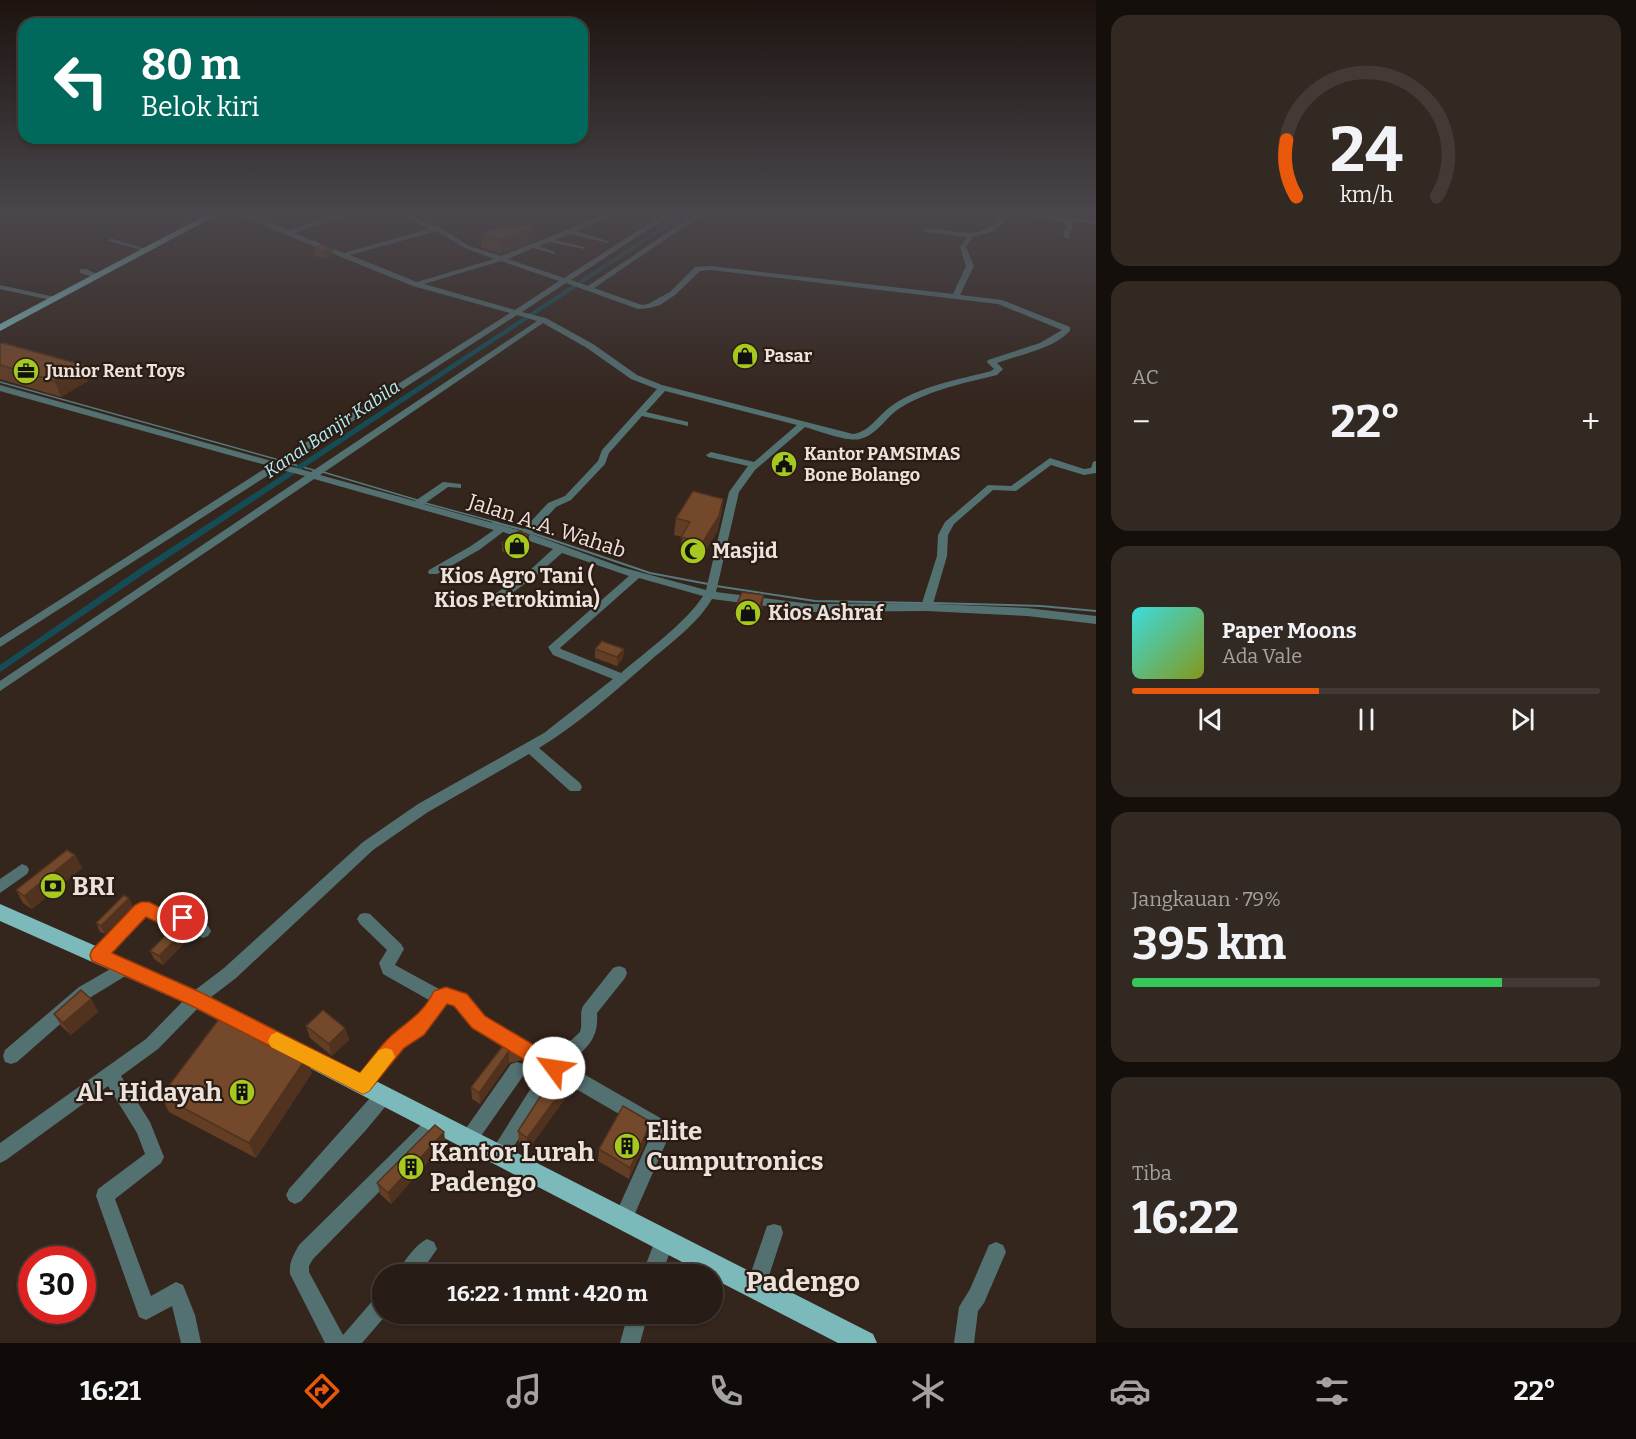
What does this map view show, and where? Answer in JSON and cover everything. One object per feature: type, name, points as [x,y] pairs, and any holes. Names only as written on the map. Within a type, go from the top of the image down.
[{"type":"main road","points":[[0,328],[93,279]]},
{"type":"main road","points":[[0,912],[196,999],[664,1242],[756,1287],[838,1337],[864,1343]]},
{"type":"street","points":[[403,279],[541,320],[590,346],[634,377],[663,388],[853,437],[865,435],[888,412],[918,394],[994,373],[999,369],[991,362],[1042,344],[1066,330],[1060,325],[1006,304],[956,296],[801,279]]},
{"type":"street","points":[[416,284],[434,279]]},
{"type":"street","points":[[563,279],[641,307],[650,306],[679,289],[689,279]]},
{"type":"street","points":[[587,288],[601,279]]},
{"type":"street","points":[[956,296],[964,279]]},
{"type":"street","points":[[0,643],[567,280]]},
{"type":"street","points":[[1,286],[55,299]]},
{"type":"street","points":[[0,687],[308,475],[541,320]]},
{"type":"street","name":"Jalan A.A. Wahab","points":[[0,388],[308,475],[420,502],[501,529],[526,533],[560,549],[636,575],[811,608],[927,604],[1096,620]]},
{"type":"street","points":[[526,533],[552,505],[572,495],[601,464],[605,452],[663,388]]},
{"type":"street","points":[[640,413],[685,424]]},
{"type":"street","points":[[0,1154],[111,1076],[152,1044],[196,999],[230,973],[368,846],[423,808],[531,748],[623,678],[676,632],[712,589],[731,497],[754,465],[804,424]]},
{"type":"street","points":[[711,455],[754,465]]},
{"type":"street","points":[[927,604],[942,556],[945,529],[959,512],[989,488],[998,486],[1013,489],[1050,461],[1089,472],[1095,470],[1096,464]]},
{"type":"street","points":[[420,502],[446,484],[458,486]]},
{"type":"street","points":[[433,572],[501,529]]},
{"type":"street","points":[[490,603],[533,573],[560,549]]},
{"type":"street","points":[[623,678],[557,652],[554,647],[636,575]]},
{"type":"street","points":[[531,748],[575,787]]},
{"type":"street","points":[[0,887],[22,870]]},
{"type":"street","points":[[98,955],[141,910],[149,909],[165,918],[180,916],[204,931]]},
{"type":"street","points":[[365,919],[396,949],[387,963],[389,969],[440,996],[446,995],[460,1000],[478,1022],[663,1129],[622,1220]]},
{"type":"street","points":[[11,1056],[85,992],[126,968]]},
{"type":"street","points":[[498,1156],[554,1068],[586,1037],[590,1027],[588,1014],[619,973]]},
{"type":"street","points":[[363,1084],[398,1042],[417,1029],[439,1002],[440,996]]},
{"type":"street","points":[[468,1140],[517,1071]]},
{"type":"street","points":[[111,1076],[144,1128],[155,1157],[105,1197],[146,1310],[176,1292],[185,1315],[191,1343]]},
{"type":"street","points":[[295,1195],[360,1125],[384,1095]]},
{"type":"street","points":[[336,1343],[298,1270],[299,1264],[306,1252],[435,1123]]},
{"type":"street","points":[[756,1287],[774,1233]]},
{"type":"street","points":[[656,1264],[664,1242]]},
{"type":"street","points":[[415,1264],[427,1249]]},
{"type":"street","points":[[964,1343],[969,1307],[977,1296],[996,1252]]},
{"type":"street","points":[[349,1343],[372,1317]]},
{"type":"street","points":[[630,1343],[635,1324]]},
{"type":"building","points":[[0,344],[83,365],[55,381],[0,365]]},
{"type":"building","points":[[693,491],[723,499],[719,516],[703,542],[681,537],[690,522],[676,518]]},
{"type":"building","points":[[519,531],[529,535],[511,547],[502,543]]},
{"type":"building","points":[[742,592],[764,595],[758,611],[736,606]]},
{"type":"building","points":[[602,641],[624,649],[617,657],[595,649]]},
{"type":"building","points":[[67,850],[75,855],[24,896],[16,890]]},
{"type":"building","points":[[124,895],[129,898],[101,926],[96,923]]},
{"type":"building","points":[[180,921],[189,926],[159,956],[150,951]]},
{"type":"building","points":[[81,990],[91,999],[63,1023],[54,1014]]},
{"type":"building","points":[[323,1010],[345,1028],[329,1044],[306,1026]]},
{"type":"building","name":"Al- Hidayah","points":[[222,1015],[307,1057],[249,1143],[161,1096]]},
{"type":"building","points":[[508,1039],[523,1048],[509,1051],[479,1093],[471,1087]]},
{"type":"building","points":[[558,1069],[572,1077],[527,1138],[518,1131]]},
{"type":"building","name":"Elite Cumputronics","points":[[623,1106],[651,1122],[630,1168],[599,1149]]},
{"type":"building","points":[[435,1125],[444,1132],[388,1193],[377,1183]]},
{"type":"waterway","name":"Kanal Banjir Kabila","points":[[0,669],[148,567],[587,279]]},
{"type":"waterway","points":[[0,382],[279,460]]},
{"type":"waterway","name":"Kanal Banjir Kabila","points":[[288,463],[317,471]]},
{"type":"waterway","points":[[323,472],[417,500]]},
{"type":"waterway","points":[[425,503],[499,523]]},
{"type":"waterway","points":[[493,522],[524,530]]},
{"type":"waterway","points":[[529,532],[650,573],[708,584]]},
{"type":"waterway","points":[[716,586],[815,601],[922,603]]},
{"type":"waterway","points":[[931,603],[1041,606],[1096,611]]},
{"type":"slow traffic","points":[[277,1041],[363,1084],[386,1057]]},
{"type":"place","name":"Pasar","points":[[745,356]]},
{"type":"place","name":"Junior Rent Toys","points":[[26,371]]},
{"type":"place","name":"Kantor PAMSIMAS Bone Bolango","points":[[784,464]]},
{"type":"place","name":"Kios Agro Tani ( Kios Petrokimia)","points":[[517,546]]},
{"type":"place","name":"Masjid","points":[[693,551]]},
{"type":"place","name":"Kios Ashraf","points":[[748,613]]},
{"type":"place","name":"BRI","points":[[53,886]]},
{"type":"place","name":"Al- Hidayah","points":[[242,1092]]},
{"type":"place","name":"Elite Cumputronics","points":[[627,1146]]},
{"type":"place","name":"Kantor Lurah Padengo","points":[[411,1167]]},
{"type":"district","name":"Padengo","points":[[803,1281]]},
{"type":"route","points":[[183,918],[176,915],[165,918],[149,909],[141,910],[98,955],[196,999],[363,1084],[398,1042],[417,1029],[439,1002],[440,996],[446,995],[464,1003],[478,1022],[495,1034],[554,1068]]}]
